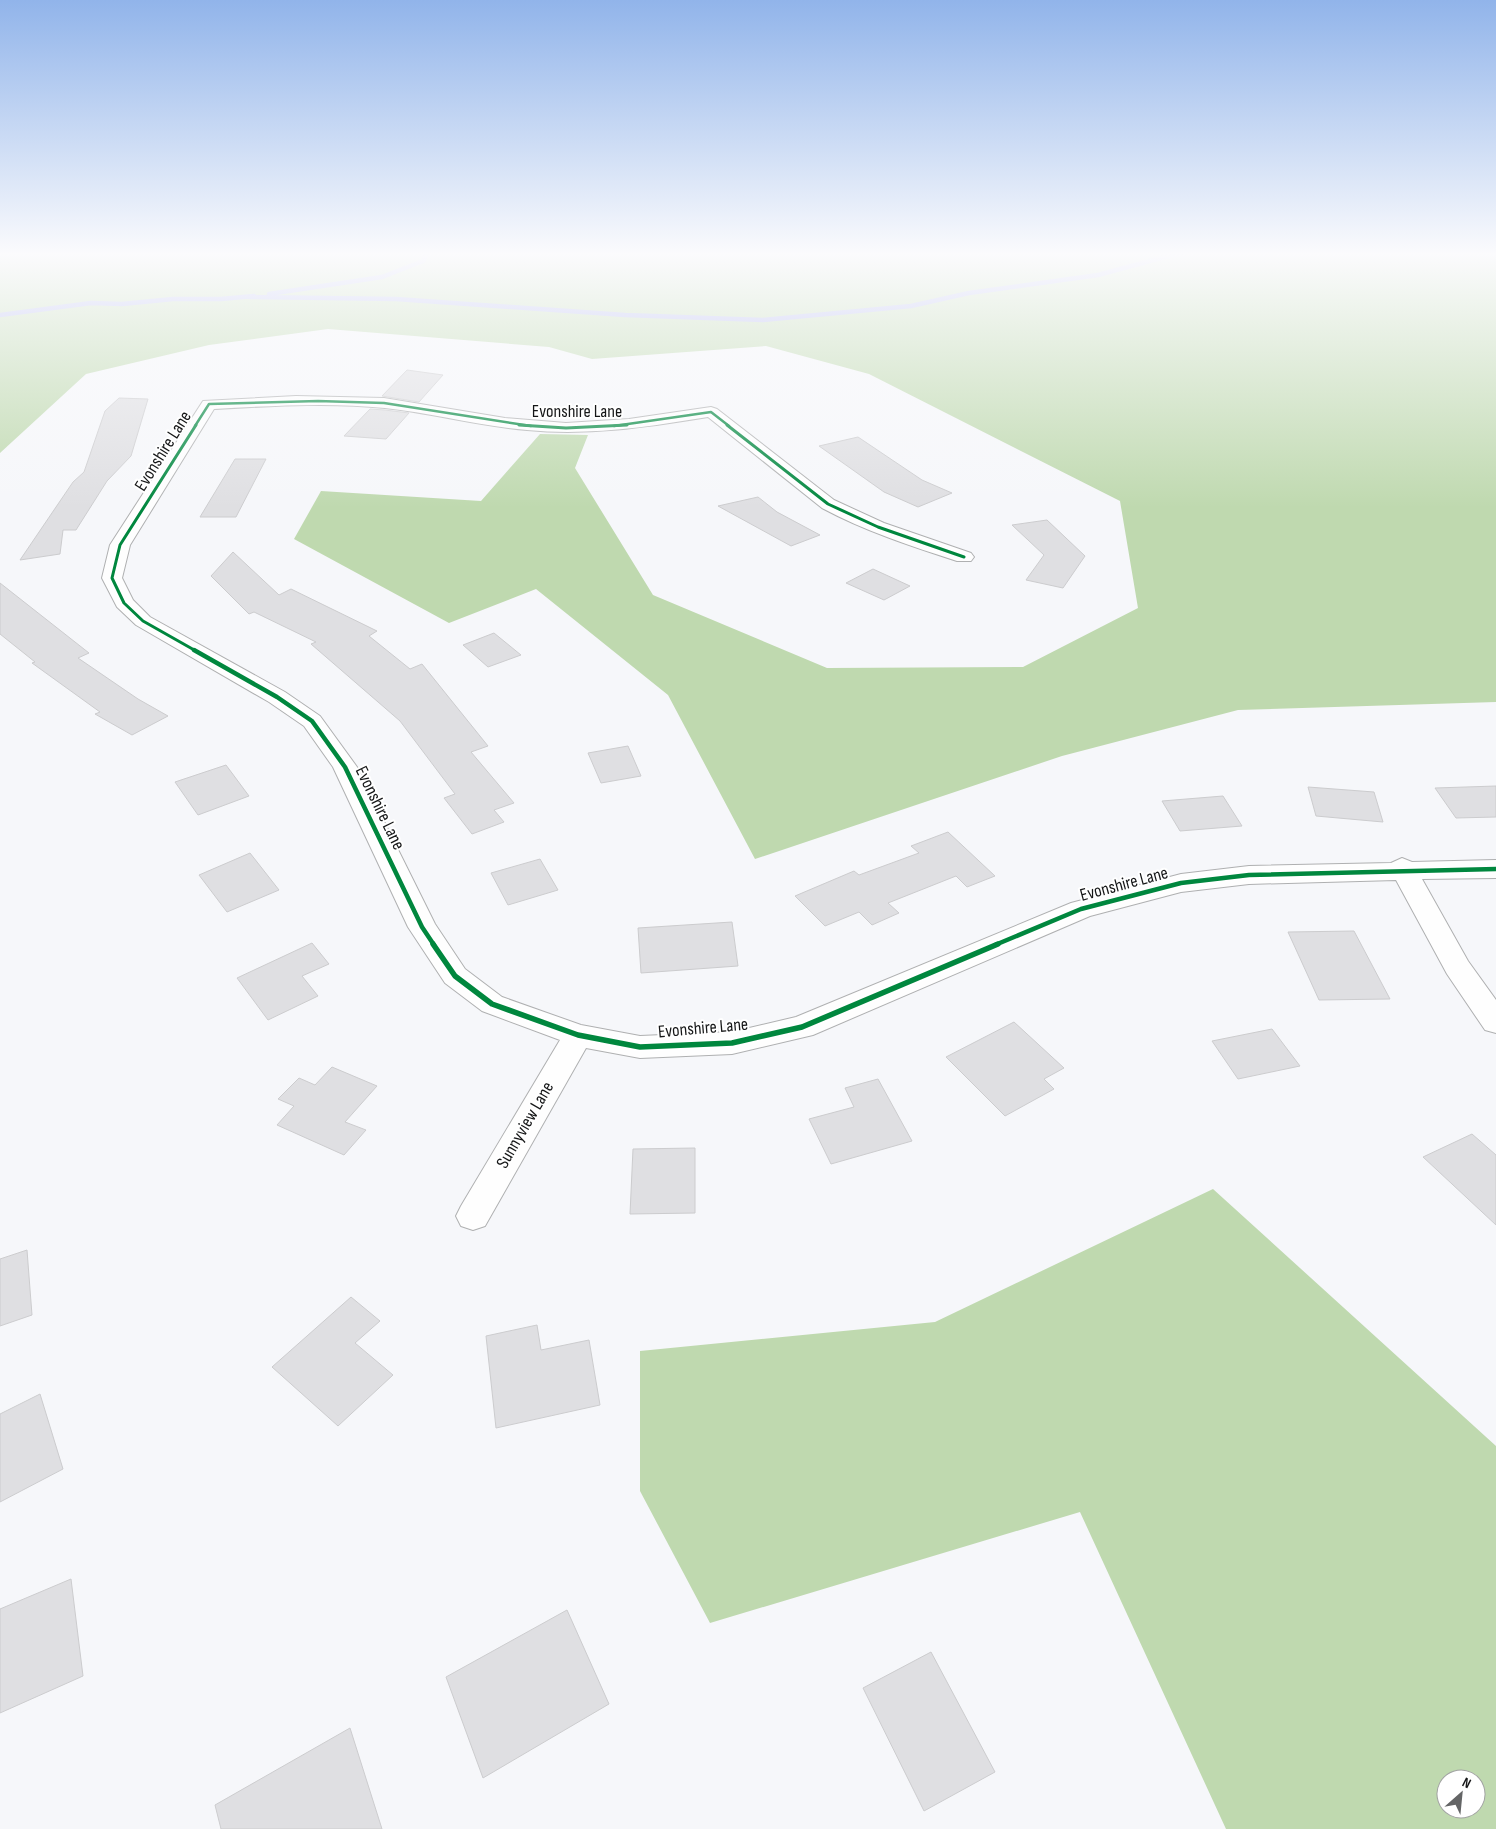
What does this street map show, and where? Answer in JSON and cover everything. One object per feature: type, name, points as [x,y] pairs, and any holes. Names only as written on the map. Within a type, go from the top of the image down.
[{"type":"street","name":"Evonshire Lane","points":[[964,557],[893,534],[848,515],[828,504],[711,412],[620,427],[574,428],[513,424],[441,410],[382,403],[314,401],[209,404],[120,545],[112,578],[124,603],[143,621],[277,697],[312,721],[345,767],[422,927],[455,976],[492,1004],[578,1035],[640,1047],[732,1043],[802,1026],[1081,909],[1181,883],[1249,875],[1403,868],[1496,869]]},
{"type":"street","points":[[1403,868],[1457,966],[1496,1022]]},
{"type":"street","name":"Sunnyview Lane","points":[[473,1216],[578,1035]]},
{"type":"green space","points":[[0,337],[266,337],[209,345],[86,374],[0,453]]},
{"type":"green space","points":[[431,337],[1496,337],[1496,702],[1238,710],[1062,756],[755,859],[668,695],[536,589],[449,623],[294,539],[321,491],[481,501],[540,434],[588,435],[575,468],[653,595],[827,668],[1023,667],[1138,608],[1120,501],[869,374],[766,346],[592,359],[549,347]]},
{"type":"green space","points":[[1213,1189],[1496,1446],[1496,1829],[1226,1829],[1080,1512],[710,1623],[640,1491],[640,1351],[935,1322]]},
{"type":"building","points":[[407,370],[443,375],[419,402],[382,396]]},
{"type":"building","points":[[119,398],[148,399],[131,456],[107,481],[76,530],[63,530],[60,554],[20,560],[73,482],[84,472],[105,411]]},
{"type":"building","points":[[370,409],[409,413],[386,439],[344,436]]},
{"type":"building","points":[[858,437],[922,480],[952,493],[918,507],[884,492],[819,446]]},
{"type":"building","points":[[235,459],[266,459],[236,517],[200,517]]},
{"type":"building","points":[[758,497],[777,512],[820,535],[791,546],[718,506]]},
{"type":"building","points":[[1047,520],[1085,556],[1063,588],[1026,580],[1044,555],[1012,525]]},
{"type":"building","points":[[233,552],[279,595],[291,589],[377,631],[369,636],[410,669],[422,664],[488,746],[471,752],[514,803],[494,810],[504,822],[472,834],[444,798],[455,794],[400,721],[311,644],[316,642],[254,612],[249,614],[211,576]]},
{"type":"building","points":[[873,569],[910,586],[884,600],[846,583]]},
{"type":"building","points":[[0,583],[89,653],[78,658],[138,699],[168,716],[132,735],[95,714],[100,712],[32,663],[35,662],[0,634]]},
{"type":"building","points":[[494,633],[521,655],[488,667],[463,645]]},
{"type":"building","points":[[628,746],[641,776],[601,783],[588,753]]},
{"type":"building","points":[[226,765],[249,796],[198,815],[175,782]]},
{"type":"building","points":[[1496,786],[1496,817],[1456,818],[1435,788]]},
{"type":"building","points":[[1308,787],[1374,792],[1383,822],[1316,816]]},
{"type":"building","points":[[1223,796],[1242,826],[1180,831],[1162,801]]},
{"type":"building","points":[[948,832],[995,876],[967,887],[956,876],[888,903],[899,913],[872,925],[859,912],[825,926],[795,896],[854,871],[859,875],[919,853],[911,846]]},
{"type":"building","points":[[250,853],[279,890],[227,912],[199,875]]},
{"type":"building","points":[[540,859],[558,890],[508,905],[491,873]]},
{"type":"building","points":[[732,922],[738,966],[641,973],[638,928]]},
{"type":"building","points":[[1354,931],[1390,999],[1319,1000],[1288,932]]},
{"type":"building","points":[[312,943],[329,964],[302,976],[318,996],[268,1020],[237,978]]},
{"type":"building","points":[[1014,1022],[1064,1068],[1044,1079],[1054,1089],[1005,1116],[946,1057]]},
{"type":"building","points":[[1272,1029],[1300,1066],[1238,1079],[1212,1041]]},
{"type":"building","points":[[332,1067],[377,1086],[345,1122],[366,1130],[344,1155],[277,1125],[294,1106],[278,1099],[299,1078],[315,1085]]},
{"type":"building","points":[[878,1079],[912,1141],[831,1164],[809,1119],[854,1107],[845,1088]]},
{"type":"building","points":[[1472,1134],[1496,1155],[1496,1225],[1423,1157]]},
{"type":"building","points":[[695,1148],[695,1213],[630,1214],[633,1149]]},
{"type":"building","points":[[27,1250],[32,1315],[0,1326],[0,1259]]},
{"type":"building","points":[[351,1297],[380,1321],[355,1343],[393,1375],[338,1426],[272,1367]]},
{"type":"building","points":[[537,1325],[541,1350],[589,1340],[600,1405],[496,1428],[486,1336]]},
{"type":"building","points":[[40,1394],[63,1469],[0,1502],[0,1414]]},
{"type":"building","points":[[71,1579],[83,1676],[0,1713],[0,1609]]},
{"type":"building","points":[[567,1610],[609,1704],[483,1778],[446,1677]]},
{"type":"building","points":[[931,1652],[995,1772],[924,1811],[863,1688]]},
{"type":"building","points":[[350,1728],[382,1829],[221,1829],[215,1805]]},
{"type":"cycle path","points":[[964,557],[878,527],[828,504],[711,412],[629,424],[566,428],[505,423],[404,405],[340,401],[296,401],[209,404],[120,545],[112,578],[124,603],[143,621],[277,697],[312,721],[345,767],[422,927],[455,976],[492,1004],[578,1035],[640,1047],[732,1043],[802,1027],[1081,909],[1181,883],[1249,875],[1496,869]]}]
